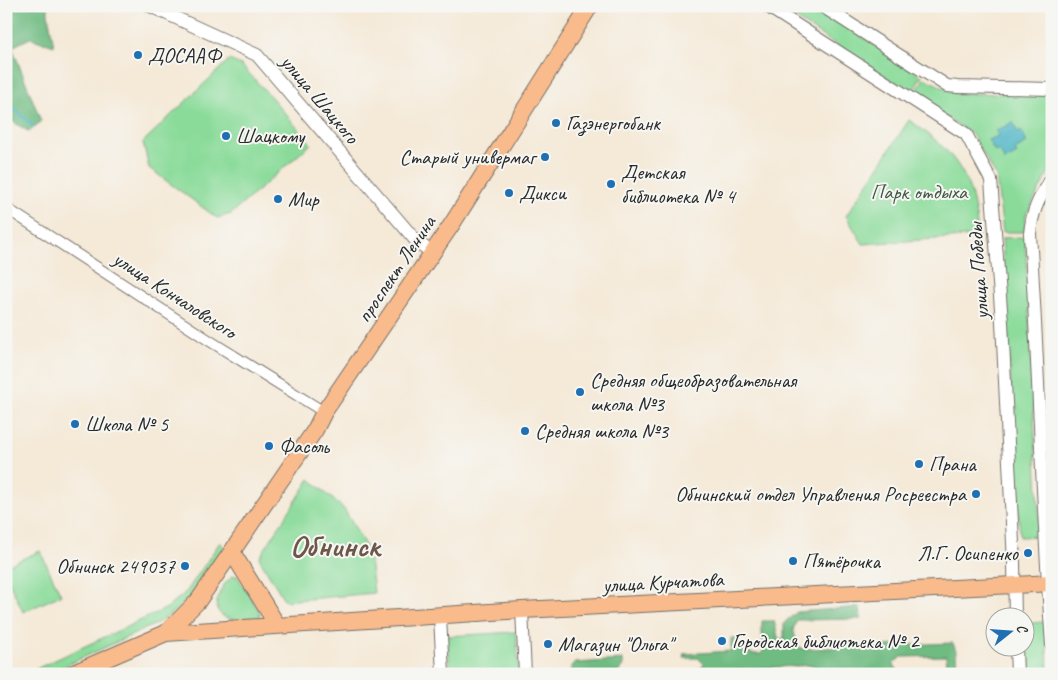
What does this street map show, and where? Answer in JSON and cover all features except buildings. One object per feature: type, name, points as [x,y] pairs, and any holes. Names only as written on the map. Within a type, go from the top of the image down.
[{"type":"main road","name":"проспект Ленина","points":[[166,633],[198,600],[315,430],[324,412],[433,253],[590,6]]},
{"type":"main road","points":[[232,552],[276,625]]},
{"type":"main road","name":"улица Курчатова","points":[[166,633],[522,610],[1049,583]]},
{"type":"main road","points":[[72,674],[166,633]]},
{"type":"street","name":"улица Шацкого","points":[[150,6],[257,55],[417,242],[433,253]]},
{"type":"street","name":"улица Победы","points":[[767,6],[966,134],[991,180],[1002,322],[1015,608]]},
{"type":"street","points":[[822,6],[947,86],[1052,89]]},
{"type":"street","points":[[1052,176],[1035,206],[1031,219],[1030,234],[1052,645]]},
{"type":"street","name":"улица Кончаловского","points":[[6,208],[210,341],[324,412]]},
{"type":"street","points":[[522,610],[525,674]]},
{"type":"street","points":[[440,616],[443,674]]},
{"type":"street","points":[[1016,658],[1017,674]]},
{"type":"green space","points":[[6,6],[48,6],[54,46],[30,38],[12,47],[41,121],[29,132],[6,117]]},
{"type":"green space","points":[[776,6],[814,6],[922,76],[911,93]]},
{"type":"green space","points":[[229,60],[241,65],[311,144],[231,214],[217,218],[149,168],[143,142]]},
{"type":"green space","points":[[924,78],[954,93],[1052,95],[1052,166],[1026,215],[1024,232],[1003,232],[996,176],[972,134],[913,96]]},
{"type":"green space","name":"Парк отдыха","points":[[909,120],[939,144],[960,168],[972,198],[978,236],[863,244],[846,216]]},
{"type":"green space","points":[[1025,237],[1040,536],[1020,537],[1002,238]]},
{"type":"green space","points":[[310,479],[344,509],[369,552],[374,593],[285,601],[259,558]]},
{"type":"green space","points":[[220,542],[224,547],[195,591],[166,617],[154,625],[47,674],[25,674],[167,608],[187,591]]},
{"type":"green space","points":[[40,551],[61,595],[23,612],[6,575],[6,566]]},
{"type":"green space","points":[[233,576],[237,576],[260,612],[260,616],[256,619],[231,619],[221,615],[218,610],[217,604],[220,591]]},
{"type":"green space","points":[[860,607],[861,619],[797,620],[793,630],[799,647],[803,649],[953,643],[956,651],[957,674],[948,674],[946,656],[902,657],[893,663],[900,674],[817,674],[814,665],[724,670],[716,674],[699,674],[699,670],[704,664],[698,658],[684,658],[684,654],[731,651],[731,638],[737,638],[740,646],[752,654],[761,654],[765,648],[762,638],[762,621],[774,621],[779,641],[784,638],[784,623],[797,612]]},
{"type":"green space","points":[[1036,622],[1046,622],[1048,674],[1026,674],[1025,658],[1036,658]]},
{"type":"green space","points":[[516,632],[519,674],[450,674],[448,636]]},
{"type":"green space","points":[[623,660],[623,666],[617,674],[570,674],[572,665],[575,663]]},
{"type":"water","points":[[1013,122],[1018,133],[1021,131],[1027,143],[1015,150],[1017,154],[1005,161],[999,150],[995,152],[988,140],[998,136],[996,131]]},
{"type":"waterway","points":[[6,101],[33,126]]},
{"type":"place","name":"ДОСААФ","points":[[138,55]]},
{"type":"place","name":"Газэнергобанк","points":[[556,123]]},
{"type":"place","name":"Шацкому","points":[[226,136]]},
{"type":"place","name":"Старый универмаг","points":[[545,157]]},
{"type":"place","name":"Детская библиотека № 4","points":[[611,184]]},
{"type":"place","name":"Дикси","points":[[509,193]]},
{"type":"place","name":"Мир","points":[[278,199]]},
{"type":"place","name":"Средняя общеобразовательная школа №3","points":[[580,392]]},
{"type":"place","name":"Школа № 5","points":[[75,424]]},
{"type":"place","name":"Средняя школа №3","points":[[525,431]]},
{"type":"place","name":"Фасоль","points":[[269,446]]},
{"type":"place","name":"Прана","points":[[919,464]]},
{"type":"place","name":"Обнинский отдел Управления Росреестра","points":[[976,494]]},
{"type":"place","name":"Л.Г. Осипенко","points":[[1028,553]]},
{"type":"place","name":"Пятёрочка","points":[[793,561]]},
{"type":"place","name":"Обнинск 249037","points":[[185,566]]},
{"type":"place","name":"Городская библиотека № 2","points":[[722,641]]},
{"type":"place","name":"Магазин \"Ольга\"","points":[[548,644]]},
{"type":"district","name":"Обнинск","points":[[335,545]]}]
